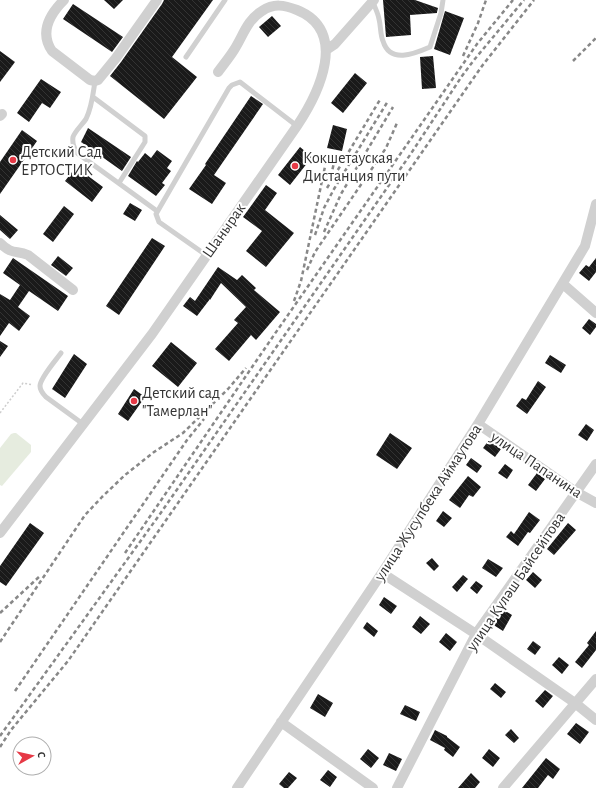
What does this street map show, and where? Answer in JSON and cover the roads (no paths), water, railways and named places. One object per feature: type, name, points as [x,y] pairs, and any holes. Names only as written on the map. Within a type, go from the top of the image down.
[{"type":"street","points":[[64,0],[54,10],[46,28],[48,45],[52,51],[90,80],[95,81],[98,80],[116,58],[157,0]]},
{"type":"street","points":[[326,50],[335,44],[373,1]]},
{"type":"street","name":"Шанырак","points":[[1,528],[152,334],[297,126],[318,87],[322,74],[326,40],[323,33],[314,22],[301,12],[287,6],[273,6],[260,12],[249,24],[235,49],[218,72]]},
{"type":"street","name":"улица Жусупбека Аймаутова","points":[[237,788],[382,573],[478,424],[585,246],[596,204]]},
{"type":"street","points":[[0,243],[12,252],[28,256],[73,290]]},
{"type":"street","points":[[563,284],[596,313]]},
{"type":"street","name":"улица Папанина","points":[[478,424],[576,492],[596,503]]},
{"type":"street","name":"улица Күләш Байсейітова","points":[[397,788],[476,634],[596,464]]},
{"type":"street","points":[[382,573],[476,634],[575,703],[596,720]]},
{"type":"street","points":[[503,788],[596,679]]},
{"type":"street","points":[[281,722],[373,788]]},
{"type":"lane","points":[[186,57],[225,0]]},
{"type":"lane","points":[[373,1],[379,18],[383,41],[388,50],[399,56],[416,54],[430,47],[441,13],[443,0]]},
{"type":"lane","points":[[95,81],[93,97],[86,117],[74,136],[74,148],[77,152],[157,210]]},
{"type":"lane","points":[[206,255],[159,222],[156,217],[157,210],[232,85],[240,82],[297,126]]},
{"type":"lane","points":[[93,97],[145,136],[145,142],[119,183]]},
{"type":"lane","points":[[61,353],[44,376],[40,387],[46,397],[83,424]]},
{"type":"railway","points":[[463,56],[478,23],[486,0]]},
{"type":"railway","points":[[125,553],[274,335],[477,44],[513,0]]},
{"type":"railway","points":[[0,736],[160,514],[410,155],[462,76],[524,0]]},
{"type":"railway","points":[[0,747],[11,730],[68,661],[482,66],[534,0]]},
{"type":"railway","points":[[573,61],[596,38]]},
{"type":"railway","points":[[327,188],[381,98]]},
{"type":"railway","points":[[315,235],[324,208],[334,189],[388,101]]},
{"type":"railway","points":[[324,232],[341,194],[393,107]]},
{"type":"railway","points":[[307,270],[315,252],[386,148],[397,123]]},
{"type":"railway","points":[[294,301],[301,281],[327,157]]},
{"type":"railway","points":[[331,176],[335,158]]},
{"type":"railway","points":[[0,642],[85,515],[125,475],[154,452],[183,433],[228,389],[246,368]]},
{"type":"railway","points":[[15,691],[187,440],[204,419]]},
{"type":"railway","points":[[0,613],[40,576]]},
{"type":"place","name":"Детский Сад ЕРТОСТИК","points":[[13,160]]},
{"type":"place","name":"Кокшетауская Дистанция пути","points":[[295,166]]},
{"type":"place","name":"Детский сад \"Тамерлан\"","points":[[134,401]]}]
